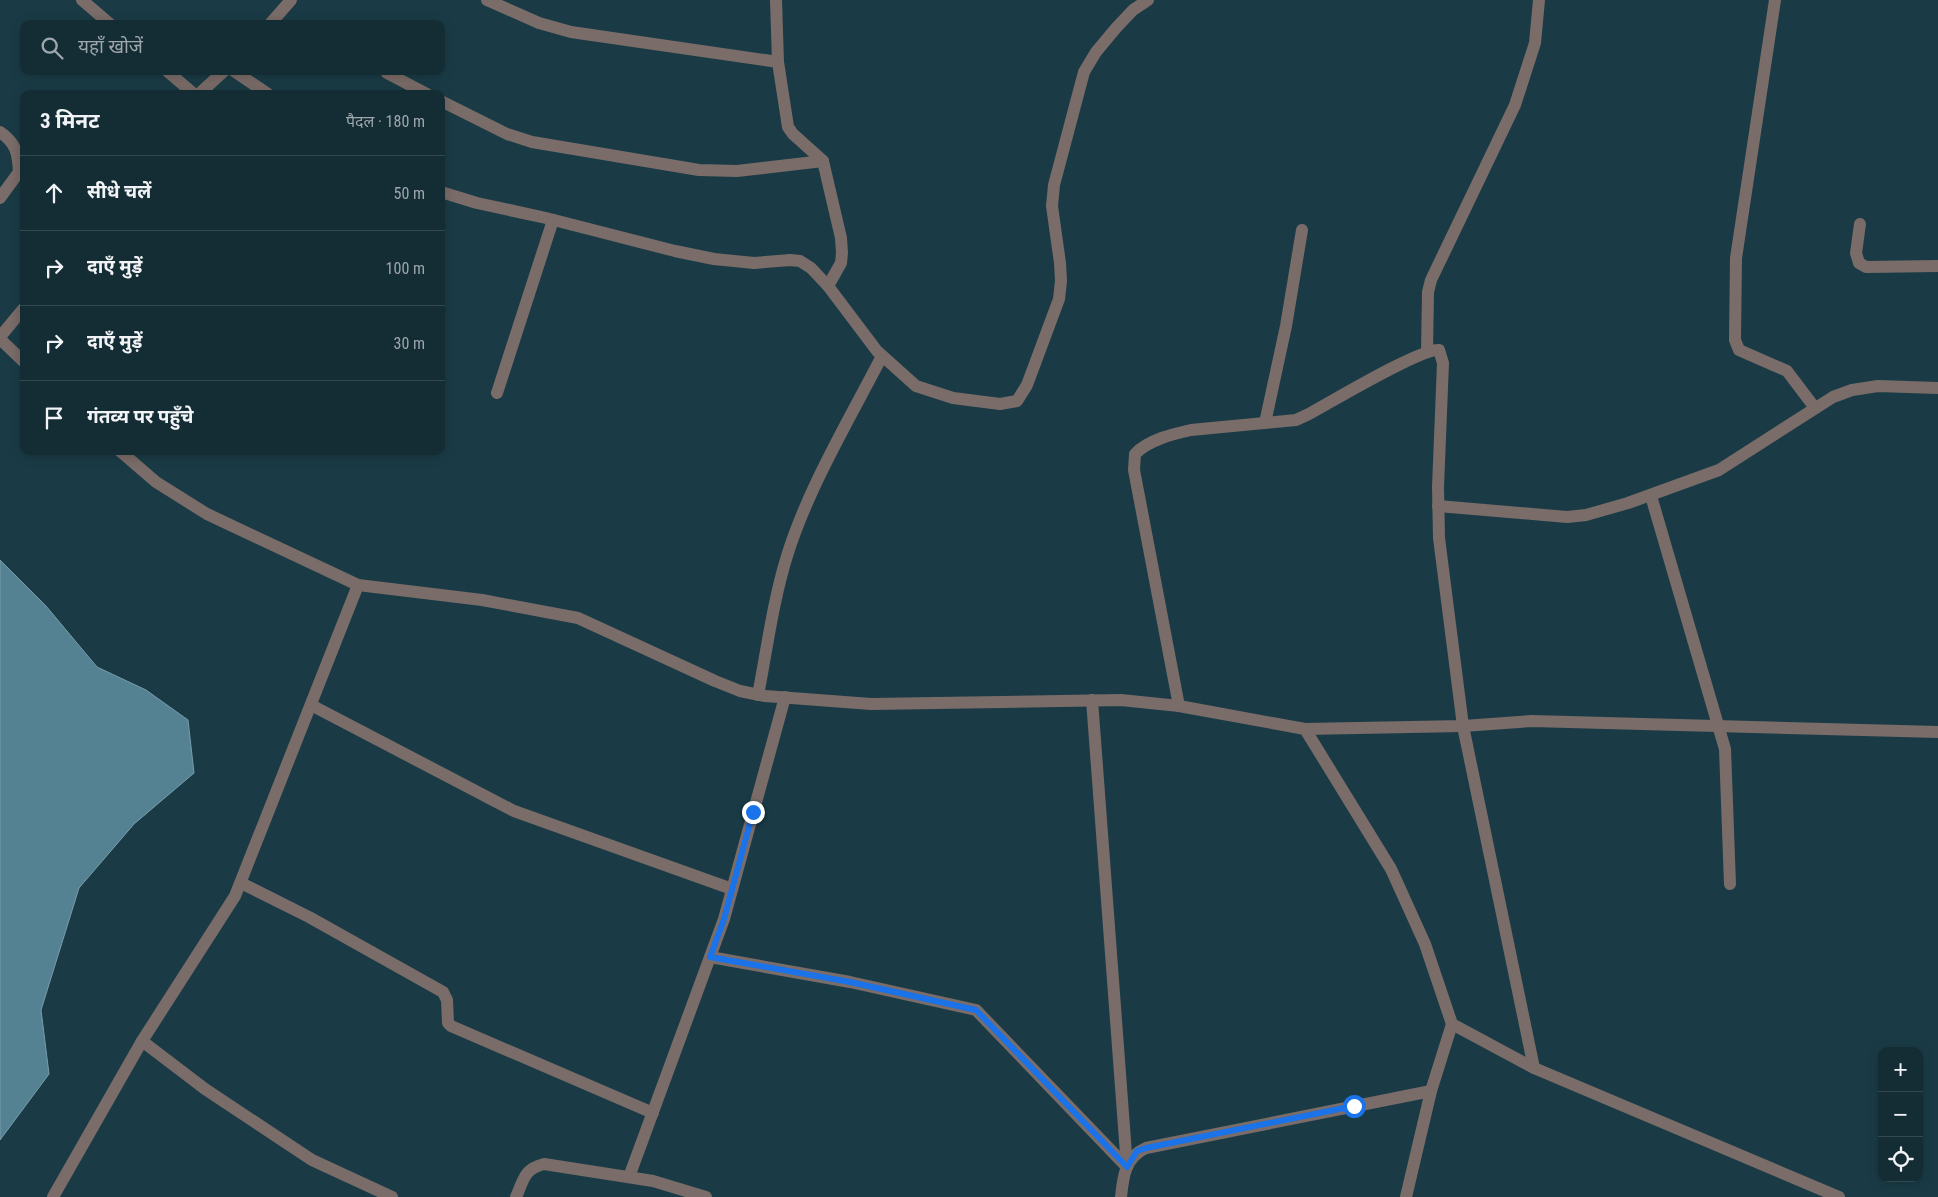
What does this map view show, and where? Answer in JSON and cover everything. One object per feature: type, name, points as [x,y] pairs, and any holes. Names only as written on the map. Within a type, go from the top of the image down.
[{"type":"street","points":[[82,0],[105,20]]},
{"type":"street","points":[[274,20],[291,0]]},
{"type":"street","points":[[487,0],[539,23],[571,32],[778,62]]},
{"type":"street","points":[[776,0],[778,62],[788,127],[793,134],[823,161],[841,238],[841,263],[828,286]]},
{"type":"street","points":[[445,193],[477,203],[714,259],[754,263],[790,260],[800,262],[811,268],[828,286],[882,356],[916,386],[953,398],[1000,404],[1012,403],[1020,397],[1027,384],[1059,299],[1060,263],[1052,206],[1054,185],[1084,72],[1096,52],[1116,28],[1133,10],[1148,0]]},
{"type":"street","points":[[1427,352],[1428,292],[1431,280],[1445,246],[1515,105],[1535,42],[1539,0]]},
{"type":"street","points":[[1775,0],[1736,258],[1735,340],[1740,350],[1744,353],[1787,371],[1815,408]]},
{"type":"street","points":[[172,75],[189,90]]},
{"type":"street","points":[[203,90],[220,75]]},
{"type":"street","points":[[240,75],[262,90]]},
{"type":"street","points":[[389,75],[419,90]]},
{"type":"street","points":[[445,103],[507,134],[532,142],[699,170],[737,171],[823,161]]},
{"type":"street","points":[[0,132],[18,152],[20,166]]},
{"type":"street","points":[[0,198],[20,174]]},
{"type":"street","points":[[497,393],[553,220]]},
{"type":"street","points":[[1860,224],[1856,253],[1858,263],[1866,267],[1938,266]]},
{"type":"street","points":[[1265,423],[1286,326],[1302,230]]},
{"type":"street","points":[[20,313],[0,338],[20,358]]},
{"type":"street","points":[[1179,706],[1134,470],[1135,454],[1140,449],[1174,434],[1214,427],[1296,420],[1405,362],[1427,352],[1439,350],[1443,363],[1438,506],[1439,538],[1463,726],[1534,1068]]},
{"type":"street","points":[[758,695],[787,556],[796,531],[806,506],[882,356]]},
{"type":"street","points":[[1438,506],[1567,517],[1586,515],[1651,496],[1719,470],[1832,397],[1852,390],[1878,386],[1938,388]]},
{"type":"street","points":[[125,455],[156,482],[207,514],[358,584],[482,600],[578,618],[715,681],[740,691],[758,695],[871,704],[1122,700],[1179,706],[1305,729],[1463,726],[1532,721],[1938,732]]},
{"type":"street","points":[[1651,496],[1725,749],[1727,761],[1730,884]]},
{"type":"street","points":[[53,1197],[142,1041],[221,920],[241,883],[358,584]]},
{"type":"street","points":[[629,1177],[724,919],[785,697]]},
{"type":"street","points":[[1092,700],[1127,1167],[1121,1197]]},
{"type":"street","points":[[311,705],[514,811],[732,888]]},
{"type":"street","points":[[1305,729],[1391,869],[1425,944],[1452,1024],[1430,1091],[1406,1197]]},
{"type":"street","points":[[241,883],[309,917],[443,992],[447,1000],[448,1023],[451,1026],[653,1113]]},
{"type":"street","points":[[710,957],[850,982],[976,1010],[1127,1167]]},
{"type":"street","points":[[1452,1024],[1534,1068],[1837,1196]]},
{"type":"street","points":[[142,1041],[205,1089],[312,1160],[392,1197]]},
{"type":"street","points":[[1127,1167],[1137,1151],[1146,1148],[1430,1091]]},
{"type":"street","points":[[516,1197],[527,1173],[532,1167],[544,1164],[653,1181],[706,1197]]},
{"type":"water","points":[[0,560],[46,606],[97,667],[146,690],[188,720],[194,773],[134,824],[79,888],[41,1010],[49,1074],[0,1140]]},
{"type":"route","points":[[753,812],[724,919],[710,957],[850,982],[976,1010],[1127,1167],[1137,1151],[1146,1148],[1354,1106]]}]
